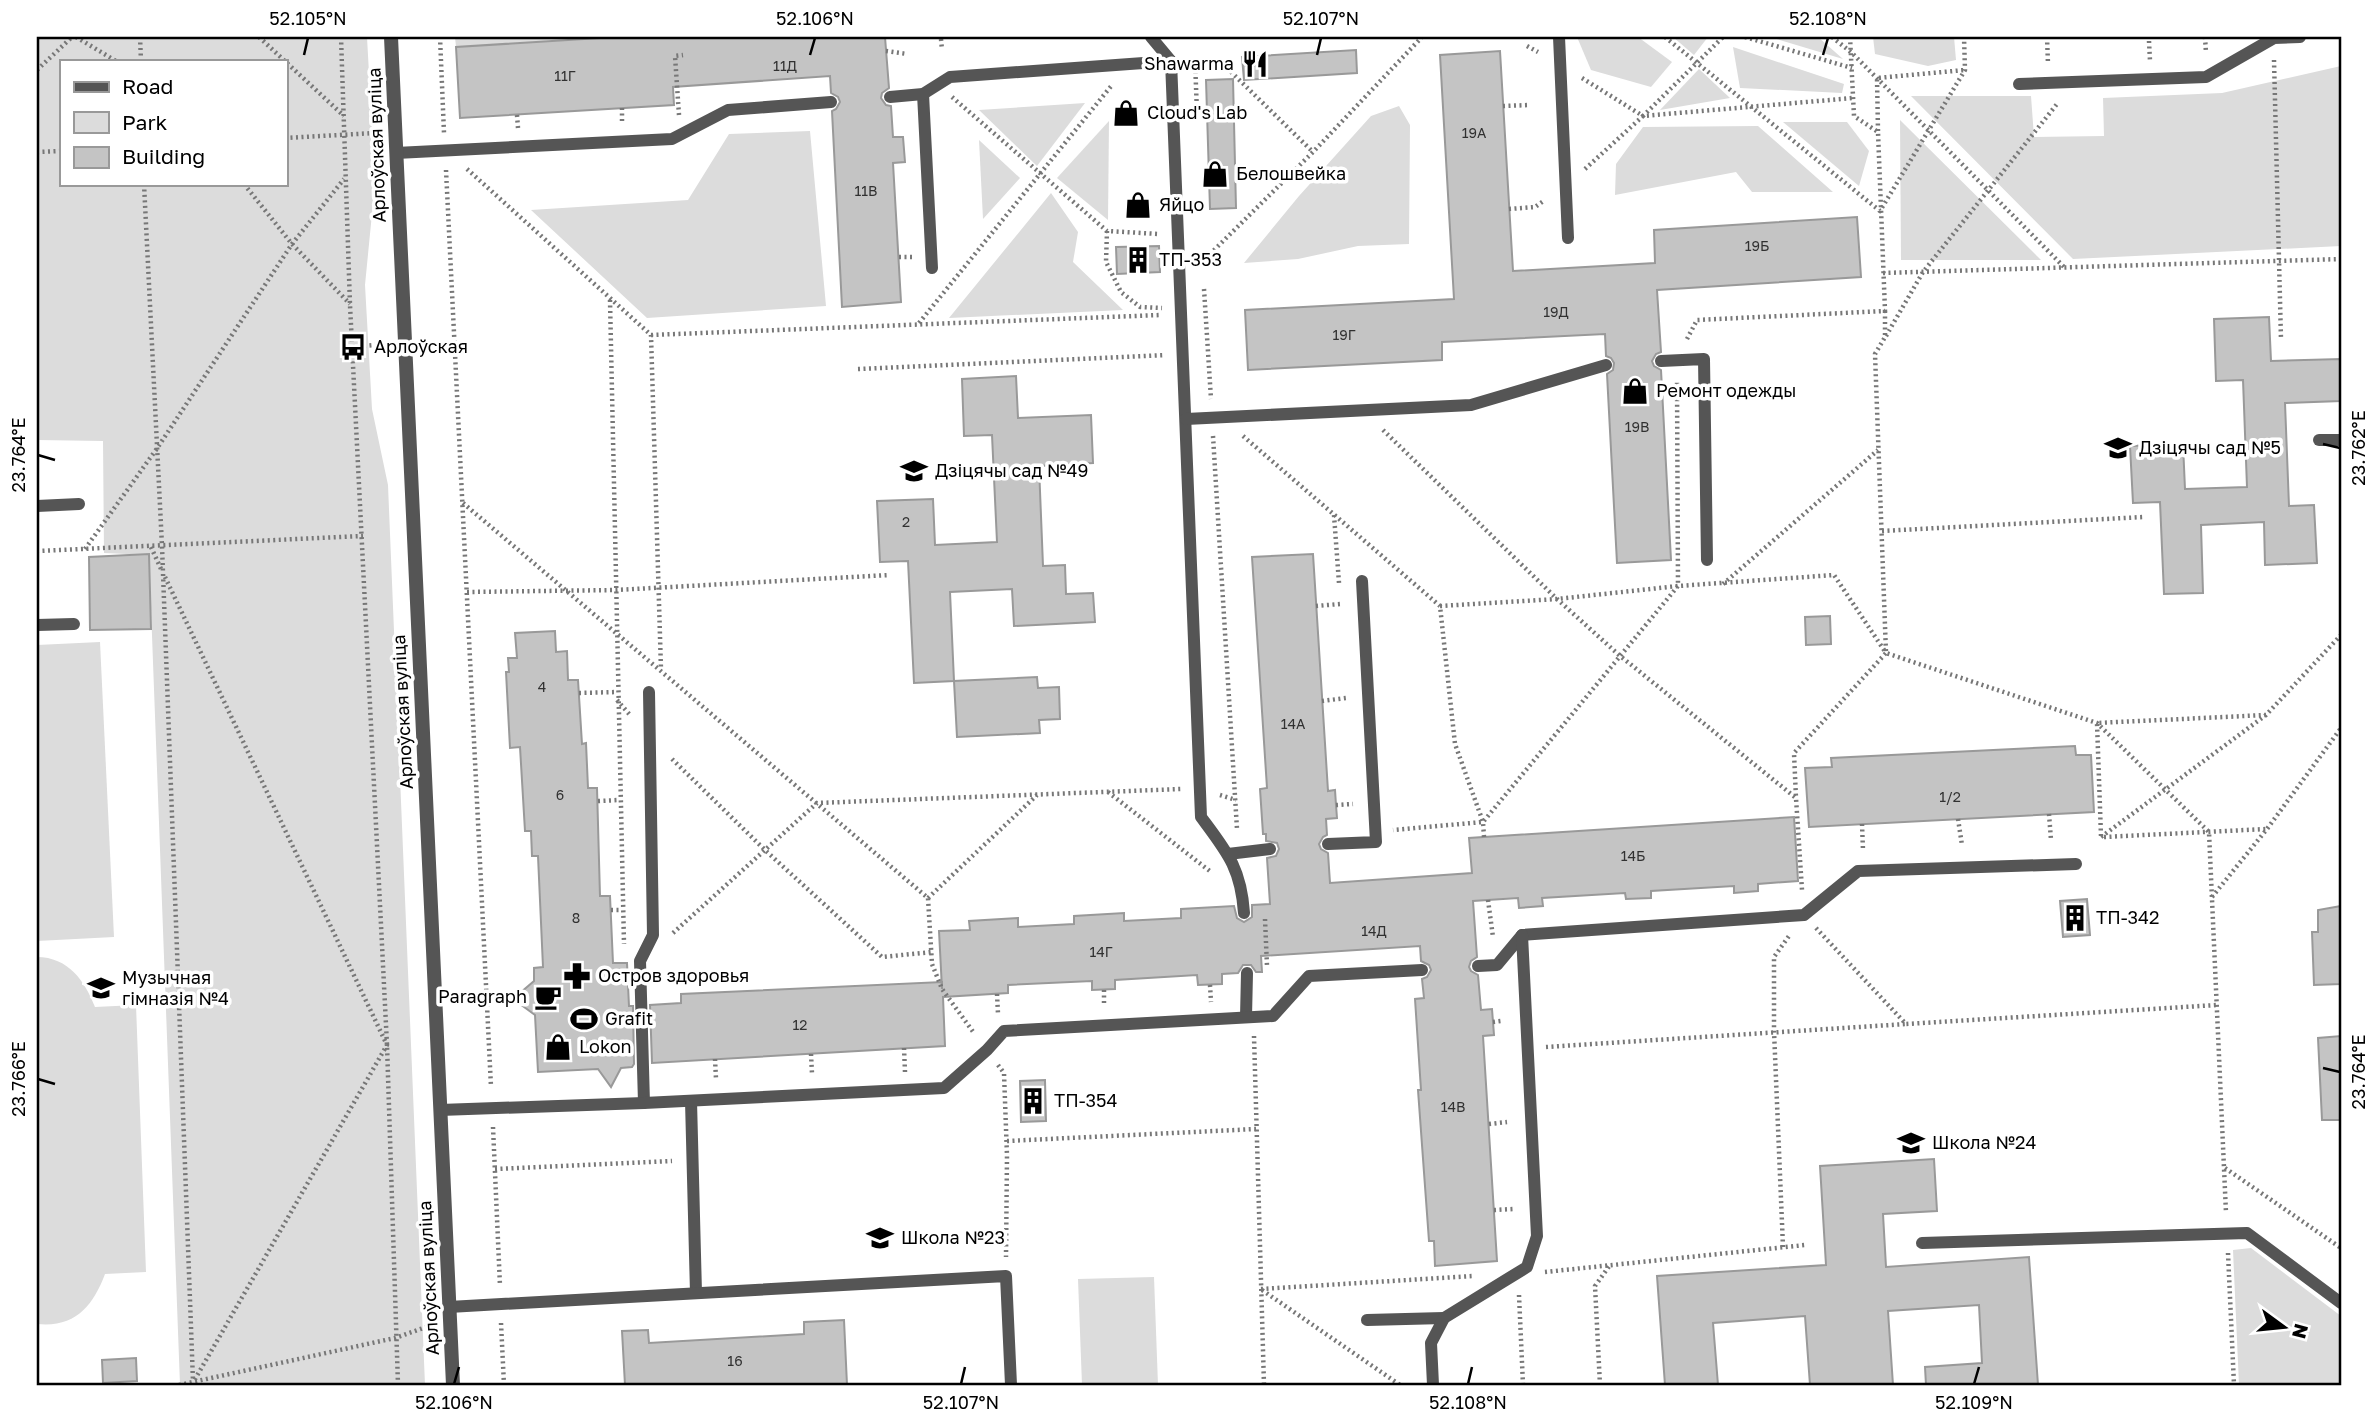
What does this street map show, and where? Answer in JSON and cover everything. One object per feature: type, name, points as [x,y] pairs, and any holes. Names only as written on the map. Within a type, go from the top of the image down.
[{"type":"street","name":"Арлоўская вуліца","points":[[391,37],[453,1385]]},
{"type":"lane","points":[[1151,37],[1165,37]]},
{"type":"lane","points":[[1151,37],[1171,61],[1201,817],[1233,853],[1241,884],[1244,913]]},
{"type":"lane","points":[[1559,37],[1568,238]]},
{"type":"lane","points":[[2019,84],[2206,77],[2274,38],[2300,37]]},
{"type":"lane","points":[[890,97],[923,94],[950,77],[1171,61]]},
{"type":"lane","points":[[923,94],[932,268]]},
{"type":"lane","points":[[396,153],[672,139],[728,110],[831,102]]},
{"type":"lane","points":[[1661,361],[1704,359],[1707,560]]},
{"type":"lane","points":[[1186,419],[1471,405],[1606,365]]},
{"type":"lane","points":[[2319,440],[2341,440]]},
{"type":"lane","points":[[37,506],[79,504]]},
{"type":"lane","points":[[1328,844],[1376,842],[1362,581]]},
{"type":"lane","points":[[37,625],[74,624]]},
{"type":"lane","points":[[644,1103],[640,961],[653,936],[649,692]]},
{"type":"lane","points":[[1233,853],[1270,849]]},
{"type":"lane","points":[[1478,966],[1497,965],[1522,935],[1804,915],[1858,871],[2076,864]]},
{"type":"lane","points":[[1367,1320],[1444,1318],[1527,1267],[1537,1236],[1522,935]]},
{"type":"lane","points":[[440,1110],[944,1088],[1004,1031],[1273,1016],[1309,976],[1422,970]]},
{"type":"lane","points":[[1247,972],[1247,1017]]},
{"type":"lane","points":[[691,1101],[696,1293]]},
{"type":"lane","points":[[1922,1243],[2247,1233],[2341,1303]]},
{"type":"lane","points":[[450,1307],[1006,1276],[1011,1385]]},
{"type":"lane","points":[[1433,1385],[1431,1343],[1444,1318]]},
{"type":"path","points":[[37,70],[74,37],[114,60]]},
{"type":"path","points":[[139,37],[141,60]]},
{"type":"path","points":[[259,37],[284,60]]},
{"type":"path","points":[[341,37],[350,305],[387,1045],[398,1385]]},
{"type":"path","points":[[440,37],[504,1385]]},
{"type":"path","points":[[1202,262],[1313,152],[1422,37]]},
{"type":"path","points":[[1665,37],[1881,211]]},
{"type":"path","points":[[1509,208],[1535,207],[1566,186],[1724,37]]},
{"type":"path","points":[[1745,37],[1852,68]]},
{"type":"path","points":[[1832,37],[1852,52],[2066,269]]},
{"type":"path","points":[[1850,37],[1854,116],[1878,132]]},
{"type":"path","points":[[1881,211],[1965,70],[1964,37]]},
{"type":"path","points":[[2047,37],[2048,67]]},
{"type":"path","points":[[2274,38],[2281,340]]},
{"type":"path","points":[[941,39],[942,50]]},
{"type":"path","points":[[2149,41],[2150,61]]},
{"type":"path","points":[[1527,46],[1643,116],[1853,98]]},
{"type":"path","points":[[886,51],[907,54]]},
{"type":"path","points":[[679,123],[675,56],[682,55]]},
{"type":"path","points":[[1195,60],[1226,67],[1313,152]]},
{"type":"path","points":[[287,63],[345,117]]},
{"type":"path","points":[[919,324],[1129,64]]},
{"type":"path","points":[[1877,78],[1965,70]]},
{"type":"path","points":[[1877,78],[1885,337]]},
{"type":"path","points":[[1906,1024],[1804,915],[1794,753],[1886,653],[1875,354],[1923,272],[2074,83]]},
{"type":"path","points":[[939,85],[1107,231],[1162,234]]},
{"type":"path","points":[[1503,106],[1530,105]]},
{"type":"path","points":[[287,138],[380,133]]},
{"type":"path","points":[[445,150],[651,335],[1205,313]]},
{"type":"path","points":[[37,152],[60,151]]},
{"type":"path","points":[[85,549],[158,447],[292,244],[345,178]]},
{"type":"path","points":[[145,186],[162,546],[193,1381]]},
{"type":"path","points":[[246,186],[292,244],[350,305]]},
{"type":"path","points":[[1107,231],[1106,262],[1121,292],[1140,307],[1164,309]]},
{"type":"path","points":[[898,257],[915,257]]},
{"type":"path","points":[[1883,273],[2341,259]]},
{"type":"path","points":[[1204,295],[1233,853]]},
{"type":"path","points":[[610,300],[622,910],[624,947],[640,961]]},
{"type":"path","points":[[1376,831],[1483,822],[1678,586],[1677,360],[1697,320],[1885,311]]},
{"type":"path","points":[[651,335],[661,671]]},
{"type":"path","points":[[353,347],[405,342]]},
{"type":"path","points":[[858,369],[1157,356]]},
{"type":"path","points":[[1362,410],[1557,599],[1619,655],[1796,798]]},
{"type":"path","points":[[1212,418],[1238,432],[1440,606],[1455,744],[1483,822],[1484,837]]},
{"type":"path","points":[[1723,584],[1879,449]]},
{"type":"path","points":[[462,503],[928,898],[932,964],[942,989],[1004,1073],[1007,1141],[1006,1276]]},
{"type":"path","points":[[1882,531],[2143,517]]},
{"type":"path","points":[[37,551],[363,536]]},
{"type":"path","points":[[151,547],[387,1045]]},
{"type":"path","points":[[467,592],[616,590],[889,575]]},
{"type":"path","points":[[1440,606],[1557,599],[1678,586],[1834,575],[1886,653],[2097,723],[2266,715]]},
{"type":"path","points":[[1316,606],[1340,604]]},
{"type":"path","points":[[2101,837],[2266,715],[2341,635]]},
{"type":"path","points":[[579,693],[617,692]]},
{"type":"path","points":[[1322,701],[1346,698]]},
{"type":"path","points":[[617,700],[649,737],[766,851],[882,957],[932,952]]},
{"type":"path","points":[[2097,723],[2209,832],[2234,1385]]},
{"type":"path","points":[[2097,723],[2101,837]]},
{"type":"path","points":[[2212,897],[2267,829],[2341,729]]},
{"type":"path","points":[[672,934],[817,803],[1199,788]]},
{"type":"path","points":[[1107,792],[1212,873]]},
{"type":"path","points":[[928,898],[1037,795]]},
{"type":"path","points":[[598,801],[619,800]]},
{"type":"path","points":[[1336,805],[1353,804]]},
{"type":"path","points":[[2049,814],[2051,840]]},
{"type":"path","points":[[1958,819],[1962,845]]},
{"type":"path","points":[[1861,824],[1863,850]]},
{"type":"path","points":[[2101,837],[2267,829]]},
{"type":"path","points":[[1488,900],[1497,965]]},
{"type":"path","points":[[611,910],[622,910]]},
{"type":"path","points":[[1265,910],[1268,979]]},
{"type":"path","points":[[1783,1247],[1774,1031],[1774,957],[1804,915]]},
{"type":"path","points":[[996,994],[998,1021]]},
{"type":"path","points":[[1528,1048],[2217,1006]]},
{"type":"path","points":[[1493,1022],[1501,1021]]},
{"type":"path","points":[[1254,1044],[1264,1385]]},
{"type":"path","points":[[193,1381],[387,1045]]},
{"type":"path","points":[[904,1048],[905,1077]]},
{"type":"path","points":[[811,1054],[812,1081]]},
{"type":"path","points":[[715,1059],[716,1086]]},
{"type":"path","points":[[1489,1124],[1507,1122]]},
{"type":"path","points":[[1007,1141],[1256,1129]]},
{"type":"path","points":[[495,1169],[679,1160]]},
{"type":"path","points":[[2224,1168],[2341,1248]]},
{"type":"path","points":[[1494,1210],[1513,1209]]},
{"type":"path","points":[[1523,1385],[1517,1273],[1805,1245]]},
{"type":"path","points":[[1600,1385],[1595,1286],[1611,1264]]},
{"type":"path","points":[[1261,1289],[1479,1275]]},
{"type":"path","points":[[1261,1289],[1400,1385]]},
{"type":"path","points":[[179,1385],[396,1338],[430,1326]]},
{"type":"green space","points":[[37,37],[367,37],[375,183],[365,285],[372,409],[388,485],[425,1385],[180,1385],[149,555],[104,553],[103,441],[37,440]]},
{"type":"green space","points":[[455,37],[603,37],[456,47]]},
{"type":"green space","points":[[1577,37],[1638,37],[1672,62],[1651,87],[1591,70]]},
{"type":"green space","points":[[1673,37],[1708,37],[1694,55]]},
{"type":"green space","points":[[1770,37],[1818,37],[1843,59]]},
{"type":"green space","points":[[1873,37],[1954,37],[1956,60],[1928,66],[1875,54]]},
{"type":"green space","points":[[1733,47],[1844,84],[1842,93],[1740,88]]},
{"type":"green space","points":[[2341,66],[2341,246],[2073,259],[1911,96],[2031,96],[2034,137],[2104,136],[2103,98],[2222,93]]},
{"type":"green space","points":[[1699,69],[1730,98],[1660,110]]},
{"type":"green space","points":[[1085,103],[1037,166],[979,110]]},
{"type":"green space","points":[[1399,106],[1410,125],[1409,244],[1358,246],[1298,259],[1244,263],[1299,196],[1371,116]]},
{"type":"green space","points":[[1900,120],[2041,260],[1901,260]]},
{"type":"green space","points":[[1109,121],[1108,220],[1057,178]]},
{"type":"green space","points":[[1783,122],[1847,122],[1869,151],[1859,186]]},
{"type":"green space","points":[[1758,126],[1833,192],[1752,192],[1736,172],[1615,195],[1616,164],[1643,127]]},
{"type":"green space","points":[[810,131],[826,306],[647,318],[531,210],[688,200],[729,134]]},
{"type":"green space","points":[[979,140],[1020,178],[983,219]]},
{"type":"green space","points":[[1051,193],[1078,232],[1073,262],[1123,310],[949,318]]},
{"type":"green space","points":[[100,642],[114,937],[37,941],[37,645]]},
{"type":"green space","points":[[37,957],[58,961],[74,972],[95,1007],[136,1005],[146,1272],[105,1274],[95,1296],[81,1312],[62,1322],[50,1324],[37,1324]]},
{"type":"green space","points":[[2251,1248],[2341,1316],[2341,1385],[2239,1385],[2233,1250]]},
{"type":"green space","points":[[1154,1277],[1158,1385],[1082,1385],[1078,1279]]},
{"type":"building","points":[[616,37],[885,37],[889,88],[882,93],[881,98],[886,105],[891,106],[893,137],[903,137],[905,162],[893,163],[901,302],[842,307],[832,111],[840,102],[838,97],[831,93],[830,76],[673,87],[674,105],[460,118],[456,47]]},
{"type":"building","points":[[1356,50],[1357,73],[1244,80],[1242,57]]},
{"type":"building","points":[[1500,51],[1513,271],[1655,263],[1654,230],[1857,217],[1861,277],[1657,290],[1661,352],[1656,354],[1652,361],[1654,366],[1661,370],[1671,560],[1617,563],[1607,374],[1613,370],[1614,363],[1606,356],[1605,334],[1442,342],[1442,360],[1248,370],[1245,310],[1454,299],[1440,55]]},
{"type":"building","points":[[1233,79],[1236,208],[1210,209],[1206,80]]},
{"type":"building","name":"ТП-353","points":[[1159,246],[1160,272],[1117,274],[1116,247]]},
{"type":"building","points":[[2269,317],[2271,361],[2341,359],[2341,401],[2285,403],[2289,506],[2314,505],[2317,563],[2265,565],[2264,522],[2201,525],[2203,593],[2164,594],[2160,502],[2133,503],[2130,446],[2183,444],[2185,489],[2247,487],[2243,380],[2216,381],[2214,319]]},
{"type":"building","points":[[1016,376],[1018,418],[1091,415],[1093,463],[1039,466],[1043,566],[1065,565],[1066,594],[1093,593],[1095,622],[1014,626],[1012,589],[950,592],[954,681],[914,683],[908,561],[880,562],[877,501],[933,499],[935,545],[997,542],[992,435],[964,436],[962,379]]},
{"type":"building","points":[[149,554],[151,629],[90,630],[89,557]]},
{"type":"building","points":[[1313,554],[1328,791],[1335,790],[1337,818],[1326,819],[1327,835],[1319,844],[1321,849],[1328,853],[1330,883],[1472,873],[1469,838],[1794,817],[1798,881],[1758,884],[1758,891],[1734,893],[1734,886],[1651,891],[1651,898],[1626,899],[1625,893],[1542,898],[1543,906],[1519,908],[1518,898],[1473,901],[1477,957],[1471,961],[1469,967],[1478,975],[1481,1010],[1492,1009],[1494,1035],[1483,1036],[1497,1261],[1435,1266],[1434,1241],[1429,1241],[1418,1090],[1421,1090],[1415,999],[1424,998],[1422,979],[1427,977],[1431,970],[1429,965],[1421,961],[1420,946],[1261,956],[1262,972],[1256,972],[1251,965],[1243,965],[1238,973],[1222,974],[1222,984],[1198,985],[1197,975],[1115,980],[1115,989],[1092,990],[1092,981],[1008,985],[1008,993],[943,997],[945,1046],[652,1063],[650,1005],[681,1003],[681,994],[942,982],[939,931],[970,930],[969,921],[1018,918],[1018,927],[1074,924],[1074,916],[1124,913],[1124,921],[1181,918],[1181,909],[1234,906],[1237,918],[1244,922],[1252,917],[1252,905],[1270,904],[1267,858],[1276,856],[1279,849],[1277,843],[1266,841],[1266,834],[1263,834],[1260,789],[1267,788],[1252,557]]},
{"type":"building","points":[[1830,616],[1831,644],[1806,645],[1805,617]]},
{"type":"building","points":[[555,631],[556,652],[567,651],[568,680],[578,680],[582,744],[586,743],[588,788],[597,788],[600,896],[610,896],[613,963],[627,963],[629,1006],[633,1006],[634,1064],[632,1067],[621,1068],[611,1087],[598,1069],[538,1072],[535,1015],[513,999],[534,981],[534,968],[543,967],[538,856],[532,856],[531,831],[525,831],[520,747],[510,748],[506,672],[509,672],[508,658],[517,658],[515,633]]},
{"type":"building","points":[[1037,677],[1038,688],[1059,687],[1060,719],[1039,720],[1040,733],[957,737],[954,681]]},
{"type":"building","points":[[2075,746],[2076,755],[2091,755],[2094,812],[1809,827],[1805,768],[1832,767],[1831,758]]},
{"type":"building","name":"ТП-342","points":[[2087,899],[2090,935],[2063,937],[2060,901]]},
{"type":"building","points":[[2341,906],[2341,984],[2314,985],[2312,932],[2318,932],[2318,910]]},
{"type":"building","points":[[2341,1036],[2341,1120],[2322,1120],[2318,1038]]},
{"type":"building","name":"ТП-354","points":[[1045,1080],[1046,1121],[1021,1122],[1020,1081]]},
{"type":"building","points":[[1934,1159],[1937,1211],[1883,1214],[1886,1267],[2029,1257],[2038,1385],[1926,1385],[1925,1367],[1982,1363],[1979,1305],[1888,1311],[1893,1385],[1810,1385],[1805,1316],[1713,1323],[1718,1385],[1665,1385],[1657,1276],[1826,1265],[1820,1166]]},
{"type":"building","points":[[844,1320],[847,1385],[625,1385],[622,1331],[648,1330],[649,1343],[804,1334],[804,1322]]},
{"type":"building","points":[[136,1358],[137,1381],[103,1383],[102,1360]]},
{"type":"place","name":"Shawarma","points":[[1255,64]]},
{"type":"place","name":"Cloud's Lab","points":[[1126,113]]},
{"type":"place","name":"Белошвейка","points":[[1215,174]]},
{"type":"place","name":"Яйцо","points":[[1138,205]]},
{"type":"place","name":"ТП-353","points":[[1138,260]]},
{"type":"place","name":"Арлоўская","points":[[353,347]]},
{"type":"place","name":"Ремонт одежды","points":[[1635,391]]},
{"type":"place","name":"Дзіцячы сад №5","points":[[2118,448]]},
{"type":"place","name":"Дзіцячы сад №49","points":[[914,471]]},
{"type":"place","name":"ТП-342","points":[[2075,918]]},
{"type":"place","name":"Остров здоровья","points":[[577,976]]},
{"type":"place","name":"Музычная гімназія №4","points":[[101,988]]},
{"type":"place","name":"Paragraph","points":[[548,997]]},
{"type":"place","name":"Grafit","points":[[584,1019]]},
{"type":"place","name":"Lokon","points":[[558,1047]]},
{"type":"place","name":"ТП-354","points":[[1033,1101]]},
{"type":"place","name":"Школа №24","points":[[1911,1143]]},
{"type":"place","name":"Школа №23","points":[[880,1238]]}]
